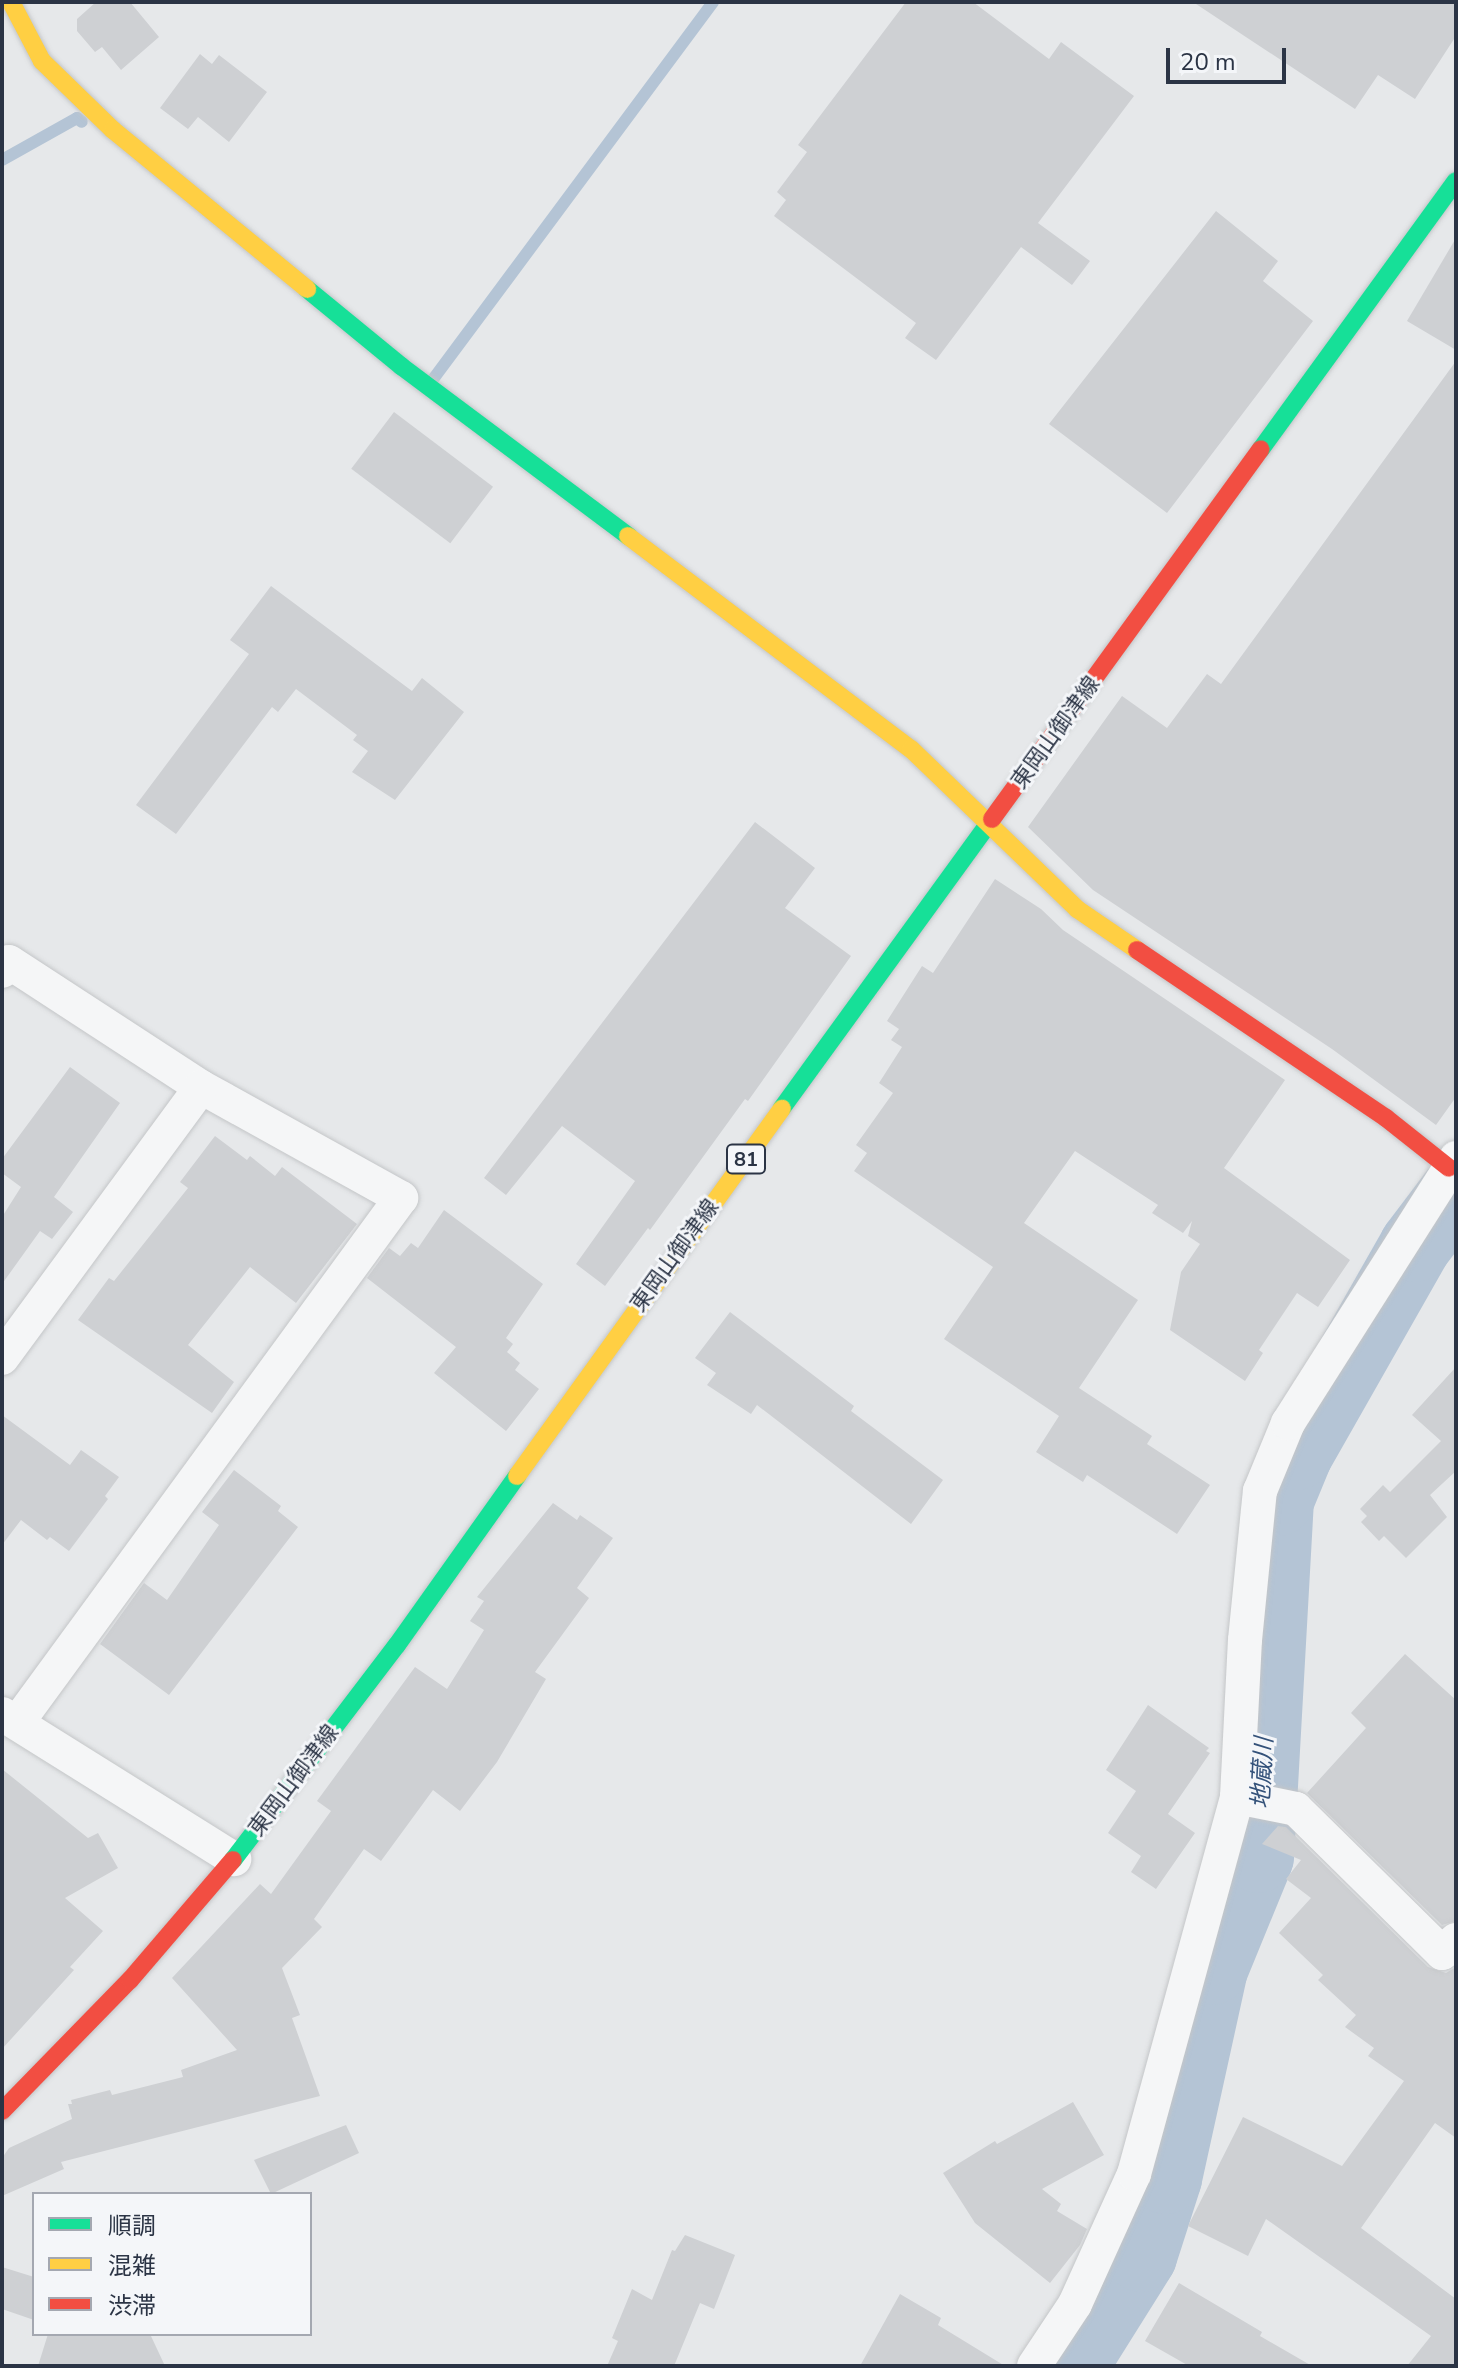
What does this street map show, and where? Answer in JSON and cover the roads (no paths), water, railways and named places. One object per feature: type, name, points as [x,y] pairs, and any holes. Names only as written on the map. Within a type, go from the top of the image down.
[{"type":"main road","points":[[11,2],[42,61],[113,130],[401,366],[911,749],[1077,909],[1453,1163]]},
{"type":"main road","name":"東岡山御津線","points":[[2,2111],[130,1980],[234,1859],[397,1645],[634,1312],[1456,181]]},
{"type":"street","points":[[2,971],[9,962],[201,1087],[401,1198],[9,1719],[234,1859]]},
{"type":"street","points":[[2,1358],[201,1087]]},
{"type":"street","points":[[1034,2366],[1075,2304],[1134,2174],[1237,1797],[1245,1640],[1260,1491],[1288,1423],[1453,1163]]},
{"type":"street","points":[[1237,1797],[1296,1809],[1442,1953],[1456,1940]]},
{"type":"waterway","points":[[431,382],[713,2]]},
{"type":"waterway","points":[[2,160],[77,118],[82,122]]},
{"type":"waterway","name":"地蔵川","points":[[1072,2366],[1141,2256],[1166,2178],[1212,1969],[1258,1857],[1278,1500],[1297,1454],[1415,1246],[1456,1192]]}]
